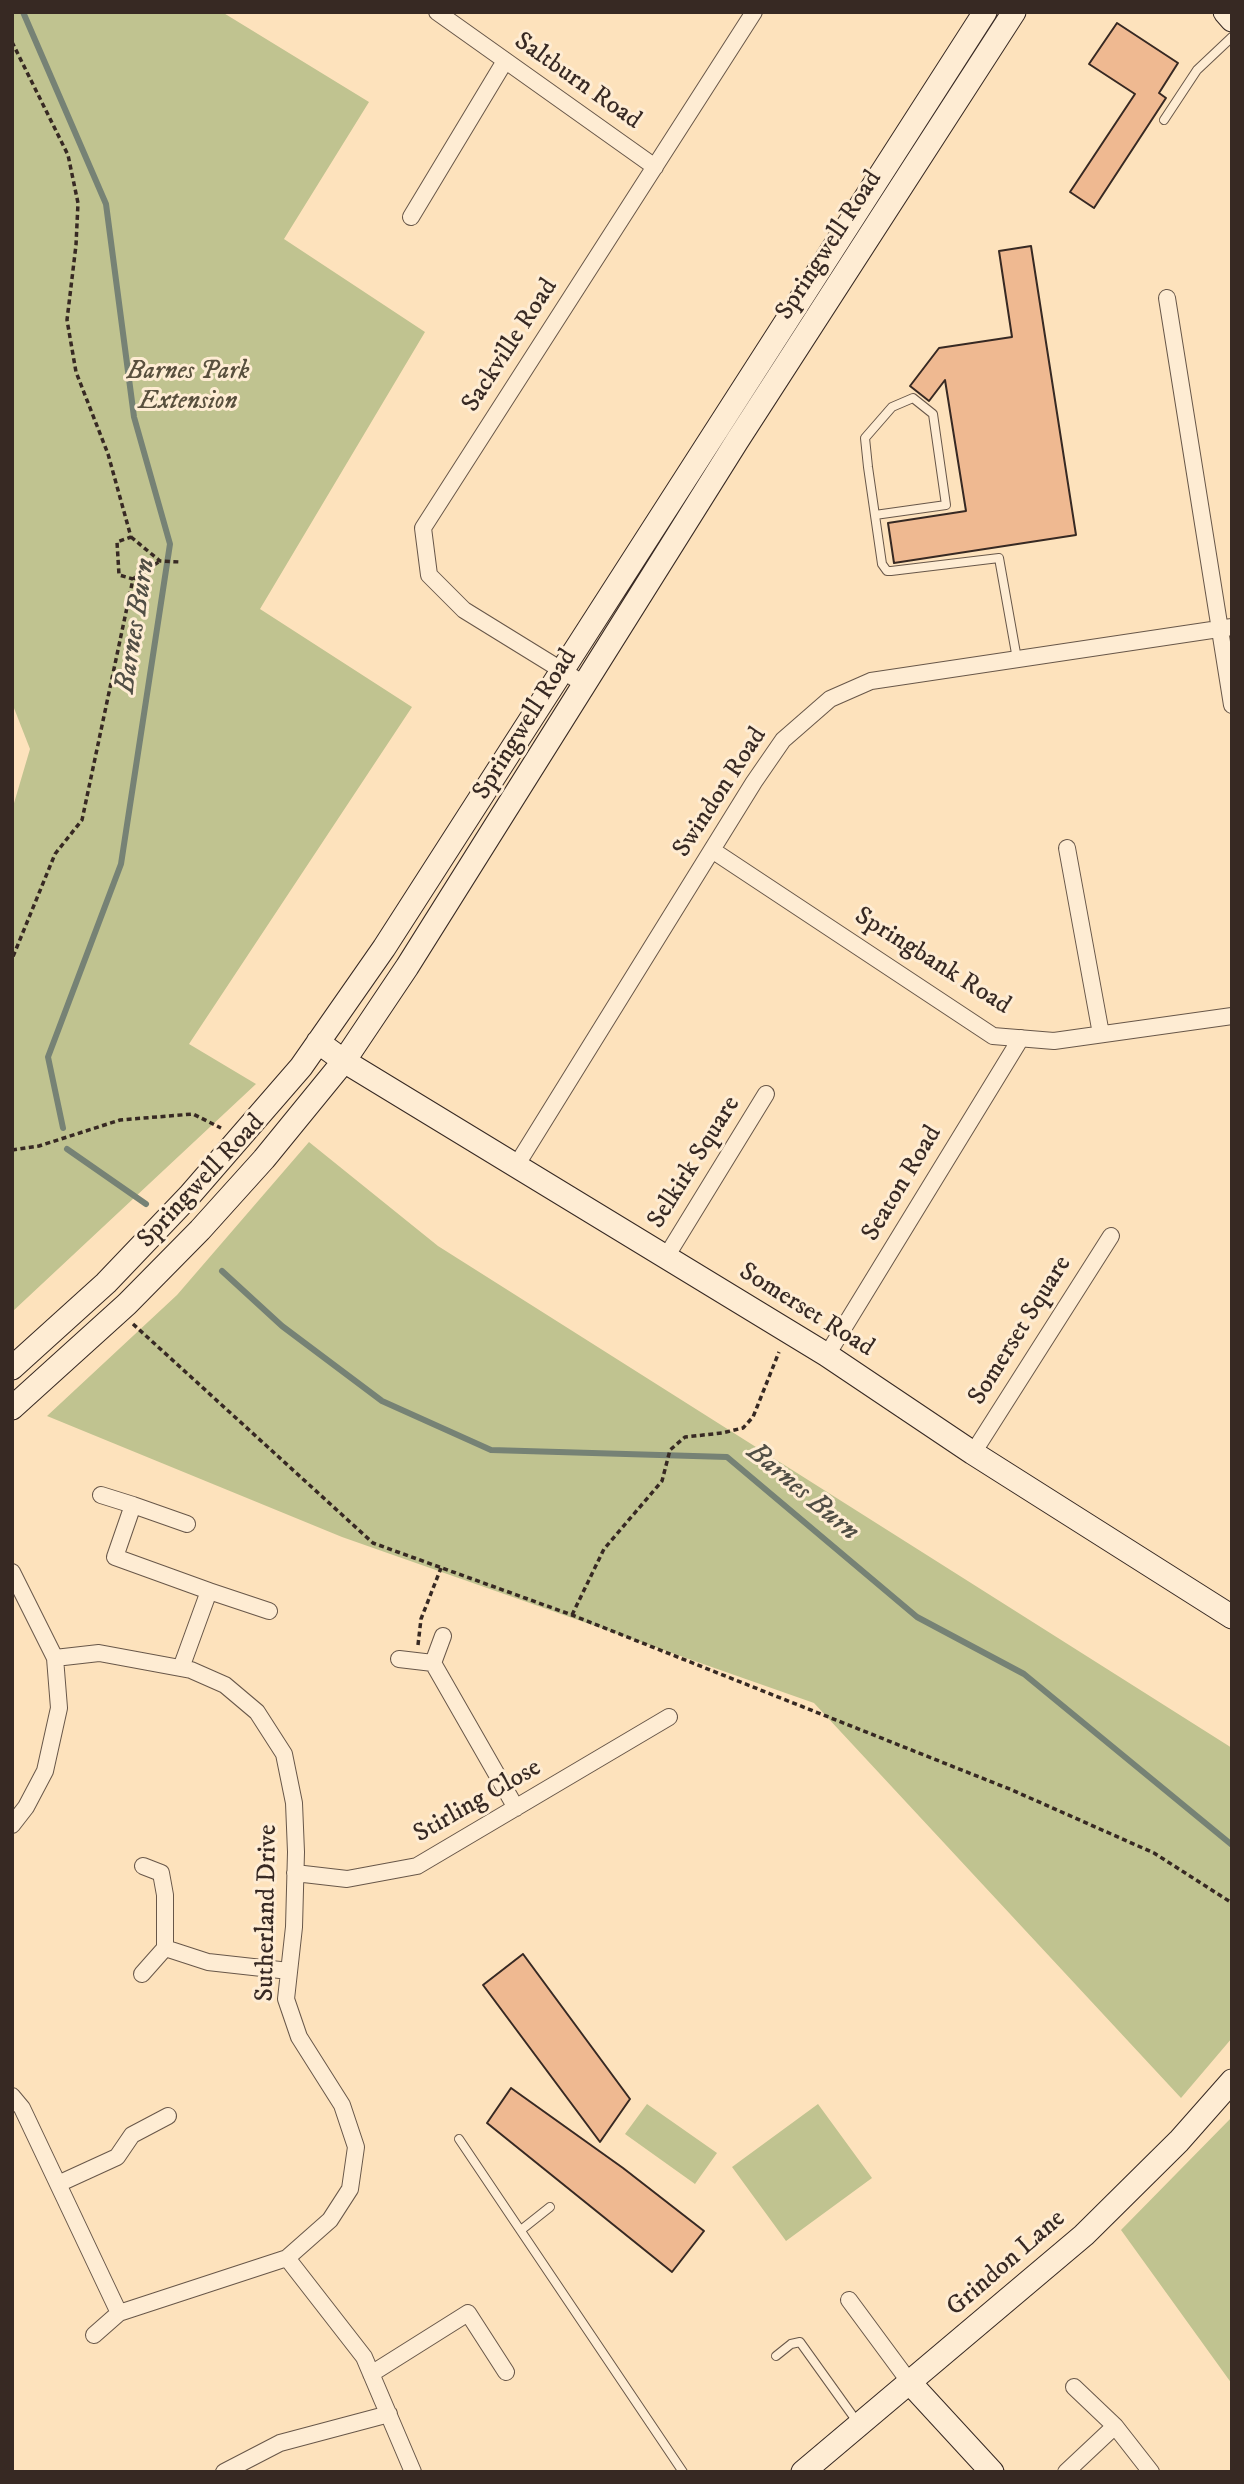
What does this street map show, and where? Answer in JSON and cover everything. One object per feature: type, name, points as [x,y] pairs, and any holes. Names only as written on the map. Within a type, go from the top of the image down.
[{"type":"main road","name":"Springwell Road","points":[[12,1368],[106,1283],[242,1138],[318,1042],[384,948],[985,12]]},
{"type":"main road","name":"Springwell Road","points":[[12,1408],[119,1311],[255,1169],[344,1061],[407,967],[584,684],[1014,12]]},
{"type":"main road","points":[[1225,12],[1232,20]]},
{"type":"main road","name":"Somerset Road","points":[[318,1042],[344,1061],[827,1355],[973,1453],[1232,1617]]},
{"type":"main road","name":"Grindon Lane","points":[[803,2472],[911,2384],[1084,2235],[1179,2141],[1232,2081]]},
{"type":"main road","points":[[911,2384],[992,2472]]},
{"type":"street","name":"Saltburn Road","points":[[437,12],[655,167]]},
{"type":"street","name":"Sackville Road","points":[[584,684],[464,610],[429,575],[423,528],[754,12]]},
{"type":"street","points":[[411,217],[505,61]]},
{"type":"street","points":[[1167,298],[1226,628],[1232,705]]},
{"type":"street","name":"Swindon Road","points":[[516,1166],[783,740],[830,699],[871,681],[1226,628]]},
{"type":"street","points":[[1067,848],[1101,1034]]},
{"type":"street","name":"Springbank Road","points":[[712,850],[993,1035],[1054,1041],[1232,1016]]},
{"type":"street","name":"Seaton Road","points":[[827,1355],[1021,1038]]},
{"type":"street","name":"Selkirk Square","points":[[666,1257],[766,1094]]},
{"type":"street","name":"Somerset Square","points":[[973,1453],[1111,1236]]},
{"type":"street","points":[[101,1495],[187,1524]]},
{"type":"street","points":[[133,1506],[115,1557],[270,1611]]},
{"type":"street","points":[[12,1572],[55,1658],[59,1708],[45,1772],[12,1825]]},
{"type":"street","points":[[181,1668],[209,1591]]},
{"type":"street","points":[[425,1662],[443,1636]]},
{"type":"street","name":"Sutherland Drive","points":[[55,1658],[99,1653],[181,1668],[226,1685],[257,1712],[284,1754],[294,1803],[295,1872],[286,1999],[299,2037],[342,2105],[356,2147],[350,2189],[330,2220],[287,2258],[119,2313]]},
{"type":"street","points":[[399,1659],[425,1662]]},
{"type":"street","points":[[425,1662],[516,1808]]},
{"type":"street","name":"Stirling Close","points":[[295,1872],[347,1879],[417,1866],[670,1717]]},
{"type":"street","points":[[142,1974],[165,1948],[165,1895],[161,1873],[143,1866]]},
{"type":"street","points":[[165,1948],[208,1962],[289,1971]]},
{"type":"street","points":[[12,2096],[22,2108],[119,2313],[93,2335]]},
{"type":"street","points":[[58,2184],[117,2157],[132,2135],[168,2116]]},
{"type":"street","points":[[287,2258],[364,2357],[413,2472]]},
{"type":"street","points":[[849,2300],[911,2384]]},
{"type":"street","points":[[372,2374],[468,2313],[506,2372]]},
{"type":"street","points":[[1074,2387],[1115,2426],[1151,2472]]},
{"type":"street","points":[[224,2472],[280,2443],[389,2414]]},
{"type":"street","points":[[1066,2472],[1115,2426]]},
{"type":"lane","points":[[1164,120],[1197,70],[1232,37]]},
{"type":"lane","points":[[876,515],[946,505],[933,414],[913,398],[892,407],[865,438],[876,515],[883,564],[887,571],[999,558],[1017,659]]},
{"type":"lane","points":[[459,2139],[683,2472]]},
{"type":"lane","points":[[521,2230],[550,2207]]},
{"type":"lane","points":[[776,2356],[791,2344],[800,2342],[860,2425]]},
{"type":"path","points":[[12,42],[68,155],[78,203],[67,320],[76,372],[108,454],[131,537],[160,561]]},
{"type":"path","points":[[131,537],[117,541],[119,575],[132,579]]},
{"type":"path","points":[[12,958],[55,853],[82,820],[132,579],[160,561],[181,562]]},
{"type":"path","points":[[12,1150],[39,1146],[120,1120],[192,1114],[242,1138]]},
{"type":"path","points":[[119,1311],[373,1543],[572,1615],[1012,1790],[1154,1853],[1232,1903]]},
{"type":"path","points":[[572,1615],[604,1549],[662,1481],[670,1450],[685,1437],[722,1433],[743,1427],[753,1417],[787,1331]]},
{"type":"path","points":[[425,1662],[421,1619],[441,1568]]},
{"type":"green space","name":"Barnes Park Extension","points":[[12,12],[222,12],[369,102],[284,239],[425,332],[260,609],[412,707],[189,1044],[256,1084],[12,1312],[12,810],[30,749],[12,703]]},
{"type":"green space","points":[[309,1142],[438,1246],[1232,1748],[1232,2038],[1181,2098],[814,1703],[342,1537],[47,1416],[177,1295]]},
{"type":"green space","points":[[647,2104],[717,2153],[695,2184],[625,2134]]},
{"type":"green space","points":[[818,2104],[872,2178],[786,2241],[732,2167]]},
{"type":"green space","points":[[1232,2117],[1232,2384],[1121,2230]]},
{"type":"building","points":[[1117,23],[1178,63],[1159,93],[1166,98],[1094,208],[1070,192],[1135,94],[1089,64]]},
{"type":"building","points":[[1031,246],[1076,535],[894,563],[888,523],[966,511],[945,380],[929,401],[910,386],[939,348],[1012,337],[999,251]]},
{"type":"building","points":[[523,1954],[630,2099],[600,2142],[483,1985]]},
{"type":"building","points":[[511,2088],[623,2168],[704,2231],[672,2272],[487,2123]]},
{"type":"waterway","name":"Barnes Burn","points":[[23,12],[106,204],[134,417],[170,544],[121,864],[48,1057],[63,1128]]},
{"type":"waterway","points":[[67,1149],[146,1204]]},
{"type":"waterway","name":"Barnes Burn","points":[[222,1271],[282,1326],[382,1401],[491,1450],[727,1457],[917,1617],[1024,1674],[1232,1845]]}]
